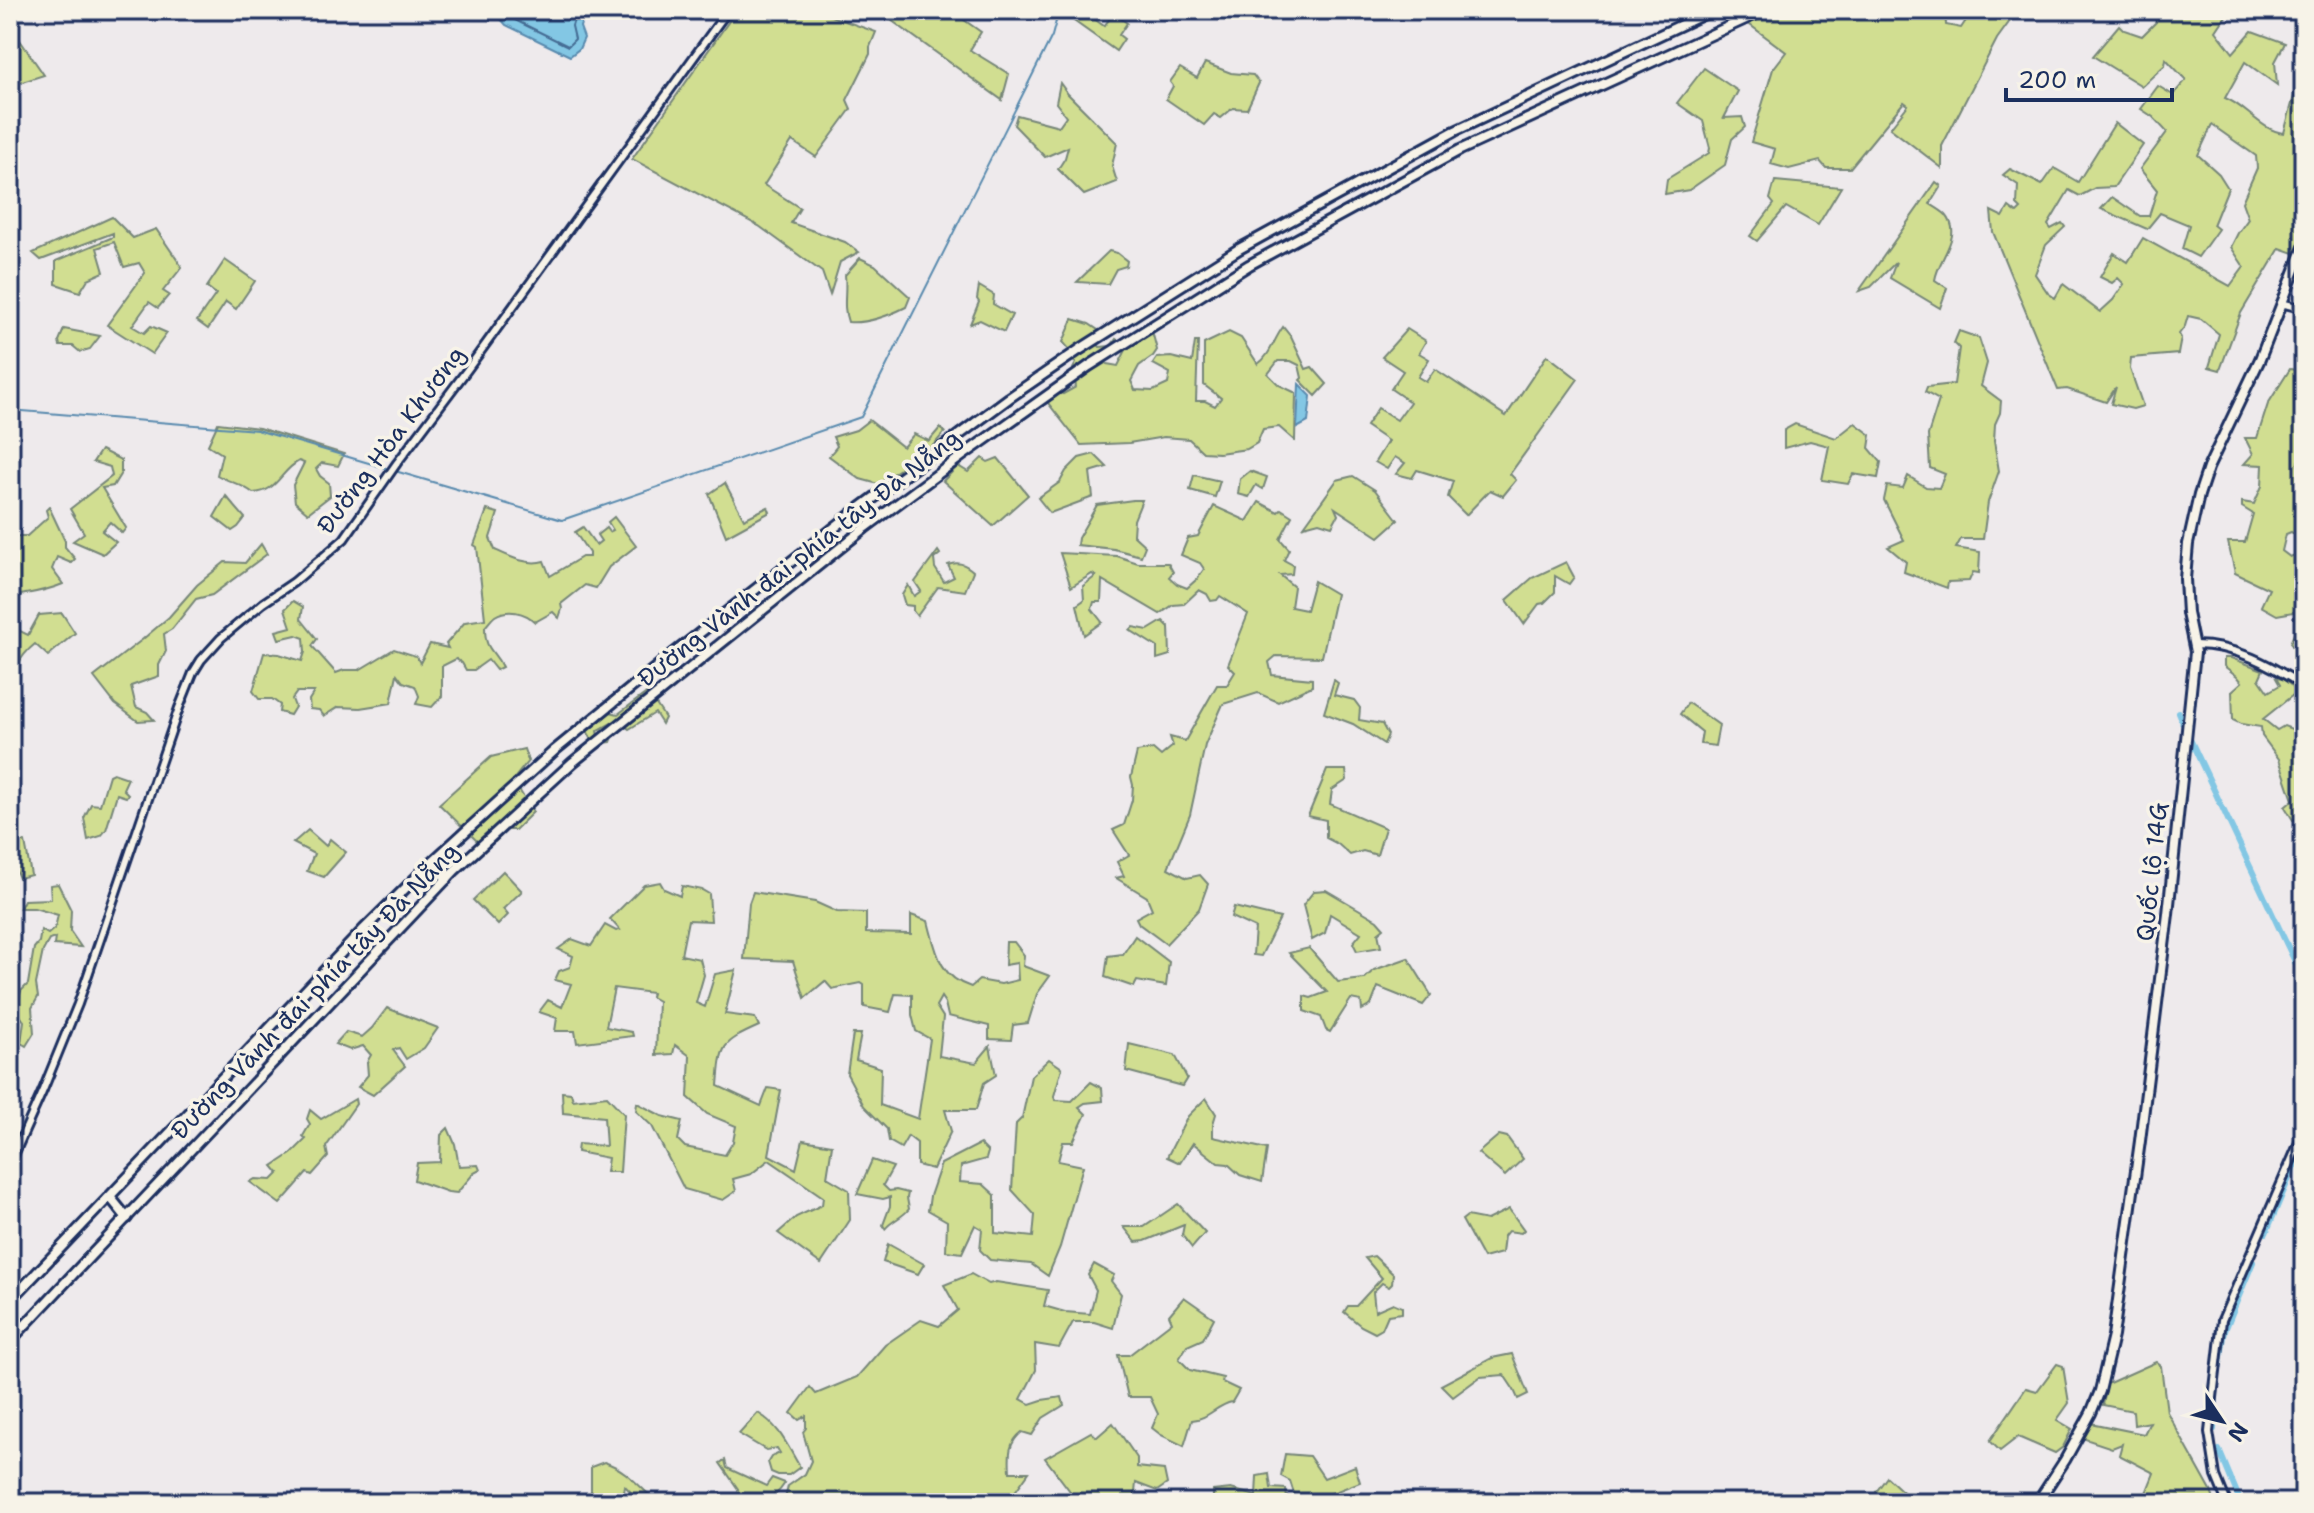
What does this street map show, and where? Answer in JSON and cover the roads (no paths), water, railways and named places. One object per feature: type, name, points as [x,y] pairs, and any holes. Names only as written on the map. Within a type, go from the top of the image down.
[{"type":"main road","name":"Đường Vành đai phía tây Đà Nẵng","points":[[10,1301],[364,929],[432,862],[555,750],[848,517],[1079,350],[1239,249],[1455,131],[1713,10]]},
{"type":"main road","points":[[1738,10],[1742,21]]},
{"type":"main road","name":"Đường Vành đai phía tây Đà Nẵng","points":[[10,1341],[447,879],[584,752],[865,528],[1089,366],[1249,265],[1460,150],[1765,10]]},
{"type":"main road","name":"Quốc lộ 14G","points":[[2037,1503],[2091,1413],[2100,1391],[2113,1336],[2168,914],[2195,645],[2187,613],[2185,579],[2188,544],[2199,495],[2212,458],[2260,359],[2304,247]]},
{"type":"main road","points":[[980,419],[992,434]]},
{"type":"main road","points":[[432,862],[447,879]]},
{"type":"main road","points":[[110,1197],[127,1218]]},
{"type":"street","name":"Đường Hòa Khương","points":[[10,1164],[78,1004],[179,708],[201,660],[221,638],[344,539],[728,10]]},
{"type":"street","points":[[2281,303],[2304,309]]},
{"type":"street","points":[[2195,645],[2249,656],[2269,664],[2304,686]]},
{"type":"street","points":[[2227,1503],[2216,1476],[2209,1432],[2222,1320],[2304,1131]]},
{"type":"water","points":[[493,10],[585,10],[580,27],[584,38],[579,49],[570,56],[506,25]]},
{"type":"water","points":[[1299,384],[1311,396],[1308,422],[1297,428]]},
{"type":"waterway","points":[[395,471],[562,520],[861,417],[1052,36],[1059,10]]},
{"type":"waterway","points":[[10,410],[257,430],[389,469]]},
{"type":"waterway","points":[[2178,712],[2183,724]]},
{"type":"waterway","points":[[2190,739],[2264,896]]},
{"type":"waterway","points":[[2265,898],[2304,981]]},
{"type":"waterway","points":[[2266,1233],[2304,1143]]},
{"type":"waterway","points":[[2219,1370],[2225,1330],[2253,1262]]},
{"type":"waterway","points":[[2214,1429],[2216,1393]]},
{"type":"waterway","points":[[2219,1450],[2241,1503]]}]
